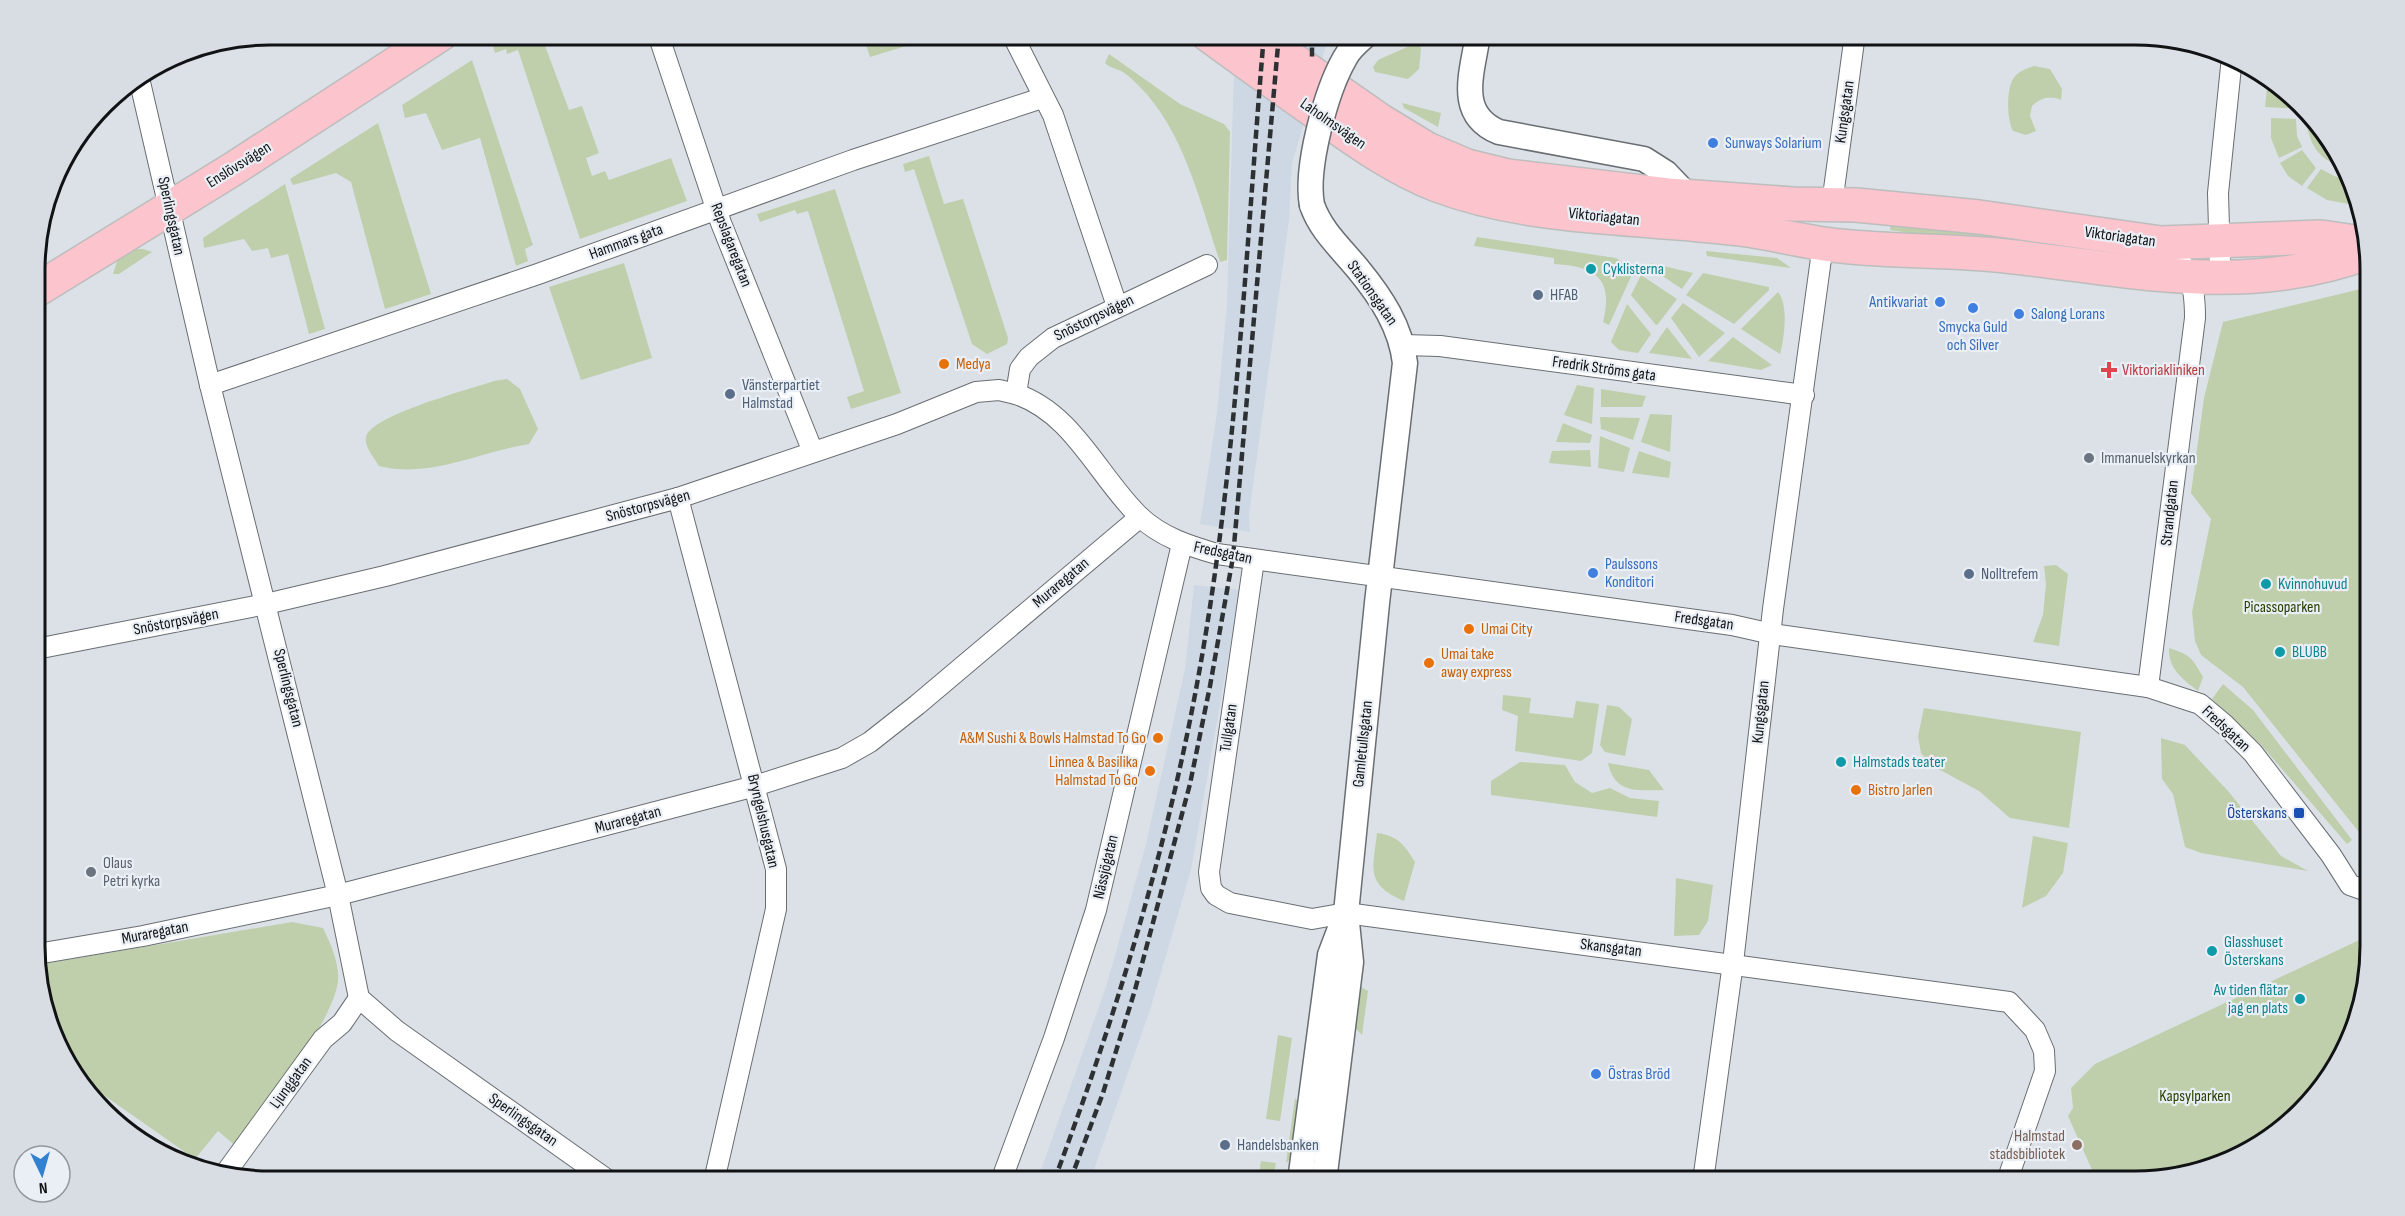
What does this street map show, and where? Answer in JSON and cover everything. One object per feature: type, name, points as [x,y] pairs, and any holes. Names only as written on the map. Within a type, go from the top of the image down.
[{"type":"highway","name":"Enslövsvägen","points":[[45,285],[169,209],[424,45]]},
{"type":"highway","name":"Laholmsvägen","points":[[1222,45],[1381,158],[1434,184],[1468,181]]},
{"type":"highway","name":"Laholmsvägen","points":[[1272,45],[1381,121],[1427,149],[1468,181]]},
{"type":"highway","name":"Viktoriagatan","points":[[1468,181],[1538,181],[1688,196],[1823,244],[1878,250],[1970,252],[2215,265],[2292,274],[2360,254]]},
{"type":"highway","name":"Viktoriagatan","points":[[1468,181],[1574,214],[1735,214],[1826,228],[1869,231],[1970,252]]},
{"type":"highway","name":"Viktoriagatan","points":[[1735,214],[1834,189],[1885,192],[1979,218]]},
{"type":"highway","name":"Viktoriagatan","points":[[1735,214],[1793,204],[1856,205],[1979,218],[2161,243],[2215,265]]},
{"type":"highway","name":"Viktoriagatan","points":[[2215,265],[2261,240],[2321,237],[2358,243]]},
{"type":"street","name":"Repslagaregatan","points":[[662,45],[716,209],[813,452]]},
{"type":"street","points":[[1018,45],[1038,83],[1042,98],[1053,115],[1117,306]]},
{"type":"street","name":"Stationsgatan","points":[[1357,45],[1346,57],[1335,81],[1310,167],[1312,206],[1320,224],[1379,297],[1398,328],[1403,345],[1403,395],[1380,575]]},
{"type":"street","points":[[1477,45],[1471,90],[1472,110],[1479,121],[1499,132],[1644,159],[1666,173],[1688,196]]},
{"type":"street","name":"Kungsgatan","points":[[1834,189],[1854,45]]},
{"type":"street","name":"Strandgatan","points":[[2148,687],[2194,334],[2195,299],[2215,265],[2218,193],[2231,67]]},
{"type":"street","name":"Sperlingsgatan","points":[[141,86],[210,384],[338,895],[359,998],[397,1031],[595,1171]]},
{"type":"street","name":"Hammars gata","points":[[210,384],[538,274],[864,156],[1042,98]]},
{"type":"street","name":"Kungsgatan","points":[[1704,1171],[1733,963],[1772,634],[1823,244]]},
{"type":"street","name":"Snöstorpsvägen","points":[[45,647],[266,604],[678,498],[803,458],[813,452],[897,424],[976,392],[999,390],[1016,394],[1020,369],[1035,351],[1053,338],[1207,265]]},
{"type":"street","name":"Fredrik Ströms gata","points":[[1403,345],[1440,346],[1804,395]]},
{"type":"street","name":"Fredsgatan","points":[[1016,394],[1032,399],[1054,416],[1080,443],[1140,517],[1182,544],[1217,554],[1732,625],[1772,634],[2148,687],[2200,704],[2225,725],[2259,762],[2331,855],[2350,885],[2360,889]]},
{"type":"street","name":"Bryngelshusgatan","points":[[678,498],[776,869],[776,909],[716,1171]]},
{"type":"street","name":"Muraregatan","points":[[45,952],[142,936],[338,895],[755,786],[842,758],[870,742],[1140,517]]},
{"type":"street","name":"Nässjögatan","points":[[1005,1171],[1054,1038],[1096,910],[1182,544]]},
{"type":"street","name":"Tullgatan","points":[[1216,895],[1211,888],[1209,872],[1254,560]]},
{"type":"street","name":"Gamletullsgatan","points":[[1325,1171],[1351,962],[1346,913],[1380,575]]},
{"type":"street","name":"Skansgatan","points":[[1216,895],[1230,903],[1312,919],[1346,913],[1733,963],[2009,1002],[2035,1030],[2044,1051],[2045,1071],[2010,1171]]},
{"type":"street","name":"Gamletullsgatan","points":[[1301,1171],[1330,955],[1346,913]]},
{"type":"street","name":"Ljunggatan","points":[[230,1168],[322,1039],[342,1023],[359,998]]},
{"type":"shaded area","points":[[1235,45],[1326,45],[1292,164],[1289,220],[1249,515],[1250,532],[1200,524],[1217,413],[1227,304]]},
{"type":"shaded area","points":[[1194,585],[1240,590],[1191,870],[1150,1010],[1094,1171],[1041,1171],[1106,987],[1145,848],[1185,669]]},
{"type":"green space","points":[[545,45],[569,110],[582,106],[599,153],[586,158],[592,176],[605,171],[609,180],[671,158],[687,201],[580,239],[518,50],[507,54],[506,49],[495,53],[493,46]]},
{"type":"green space","points":[[866,45],[909,45],[870,57]]},
{"type":"green space","points":[[1411,45],[1420,45],[1421,48],[1419,69],[1408,79],[1375,72],[1373,67],[1378,60]]},
{"type":"green space","points":[[1109,54],[1180,104],[1224,124],[1230,132],[1227,260],[1220,262],[1189,169],[1168,125],[1155,104],[1135,82],[1123,72],[1105,63]]},
{"type":"green space","points":[[472,60],[533,245],[525,249],[528,261],[516,266],[480,138],[442,150],[426,113],[405,118],[402,105]]},
{"type":"green space","points":[[2034,66],[2050,69],[2062,89],[2061,100],[2045,98],[2032,106],[2030,116],[2036,131],[2026,135],[2013,131],[2009,120],[2008,98],[2015,76]]},
{"type":"green space","points":[[2267,88],[2291,108],[2265,107]]},
{"type":"green space","points":[[1402,103],[1441,113],[1438,127],[1404,108]]},
{"type":"green space","points":[[2271,118],[2296,119],[2297,136],[2302,147],[2279,158],[2271,138]]},
{"type":"green space","points":[[378,123],[431,294],[385,309],[351,182],[336,173],[293,185],[290,179]]},
{"type":"green space","points":[[2308,126],[2333,163],[2321,155],[2310,136]]},
{"type":"green space","points":[[2302,150],[2316,168],[2302,186],[2288,176],[2280,163]]},
{"type":"green space","points":[[929,156],[944,204],[963,199],[1008,338],[1007,344],[987,354],[972,344],[914,169],[905,172],[903,164]]},
{"type":"green space","points":[[2321,169],[2340,178],[2349,204],[2327,200],[2307,188]]},
{"type":"green space","points":[[285,184],[325,329],[309,334],[288,254],[271,258],[268,248],[252,251],[244,239],[204,248],[203,238]]},
{"type":"green space","points":[[835,189],[901,393],[851,409],[847,397],[864,391],[808,211],[797,214],[795,210],[760,222],[757,214]]},
{"type":"green space","points":[[1891,219],[2148,253],[2148,263],[1972,243],[1890,230]]},
{"type":"green space","points":[[1477,237],[1616,258],[1634,270],[1609,325],[1603,322],[1606,295],[1598,277],[1580,268],[1554,264],[1554,258],[1474,246]]},
{"type":"green space","points":[[130,249],[152,252],[119,274],[113,274],[119,255]]},
{"type":"green space","points":[[1706,251],[1777,258],[1791,268],[1707,256]]},
{"type":"green space","points":[[624,263],[652,358],[581,380],[549,287]]},
{"type":"green space","points":[[1651,263],[1693,273],[1682,289],[1649,267]]},
{"type":"green space","points":[[1703,273],[1769,287],[1769,290],[1734,324],[1686,295]]},
{"type":"green space","points":[[1641,275],[1677,299],[1656,325],[1631,295]]},
{"type":"green space","name":"Picassoparken","points":[[2360,289],[2360,833],[2243,687],[2201,655],[2195,641],[2192,612],[2211,519],[2191,493],[2204,398],[2223,322]]},
{"type":"green space","points":[[1778,292],[1785,313],[1780,354],[1741,329]]},
{"type":"green space","points":[[1683,303],[1725,333],[1699,357],[1671,318]]},
{"type":"green space","points":[[1627,304],[1651,334],[1638,353],[1619,350],[1611,342]]},
{"type":"green space","points":[[1667,327],[1692,359],[1649,353]]},
{"type":"green space","points":[[1733,337],[1772,365],[1761,370],[1708,361]]},
{"type":"green space","points":[[507,379],[520,389],[538,429],[529,444],[436,467],[398,469],[379,466],[366,444],[366,437],[372,429],[385,420],[445,396]]},
{"type":"green space","points":[[1577,385],[1594,388],[1592,424],[1564,415]]},
{"type":"green space","points":[[1601,389],[1646,396],[1642,407],[1601,407]]},
{"type":"green space","points":[[1650,414],[1672,415],[1670,452],[1641,442]]},
{"type":"green space","points":[[1600,417],[1640,418],[1633,440],[1601,429]]},
{"type":"green space","points":[[1563,423],[1592,435],[1590,443],[1556,442]]},
{"type":"green space","points":[[1600,436],[1630,448],[1624,472],[1598,468]]},
{"type":"green space","points":[[1590,450],[1591,467],[1549,463],[1552,451]]},
{"type":"green space","points":[[1639,451],[1671,462],[1669,478],[1632,473]]},
{"type":"green space","points":[[2056,565],[2068,574],[2059,646],[2033,642],[2043,615],[2046,584],[2044,566]]},
{"type":"green space","points":[[2169,648],[2187,655],[2196,665],[2203,677],[2198,691],[2174,668]]},
{"type":"green space","points":[[2223,684],[2253,710],[2352,840],[2347,844],[2262,746],[2212,699]]},
{"type":"green space","points":[[1503,695],[1531,698],[1529,713],[1573,718],[1576,701],[1599,704],[1592,753],[1581,761],[1515,751],[1518,716],[1502,710]]},
{"type":"green space","points":[[1607,705],[1619,707],[1632,719],[1625,756],[1605,752],[1600,745]]},
{"type":"green space","points":[[1924,708],[2081,732],[2069,828],[2010,818],[1979,791],[1931,765],[1921,753],[1918,736]]},
{"type":"green space","points":[[2161,738],[2185,745],[2228,791],[2281,856],[2308,871],[2201,853],[2185,847],[2173,794],[2162,779]]},
{"type":"green space","points":[[1520,762],[1565,765],[1575,782],[1592,793],[1610,788],[1630,798],[1659,801],[1657,817],[1491,795],[1491,781]]},
{"type":"green space","points":[[1608,763],[1649,770],[1664,790],[1637,790],[1622,786],[1611,773]]},
{"type":"green space","points":[[1377,833],[1390,836],[1400,842],[1415,862],[1404,901],[1391,895],[1377,882],[1374,874],[1374,856]]},
{"type":"green space","points":[[2033,836],[2068,843],[2063,873],[2046,896],[2022,908]]},
{"type":"green space","points":[[1676,878],[1713,885],[1708,921],[1699,935],[1674,936]]},
{"type":"green space","points":[[292,922],[323,928],[336,960],[338,981],[334,998],[311,1042],[238,1148],[218,1131],[196,1158],[99,1092],[92,1083],[75,1058],[62,1032],[49,990],[45,964]]},
{"type":"green space","name":"Kapsylparken","points":[[2360,940],[2356,990],[2343,1032],[2330,1058],[2294,1105],[2260,1133],[2234,1148],[2179,1167],[2150,1171],[2093,1171],[2068,1116],[2073,1108],[2071,1088],[2095,1064]]},
{"type":"green space","points":[[1357,985],[1368,991],[1362,1035],[1350,1023]]},
{"type":"green space","points":[[1278,1035],[1292,1038],[1280,1121],[1266,1119]]},
{"type":"green space","points":[[1295,1098],[1304,1109],[1300,1151],[1286,1163]]},
{"type":"green space","points":[[1261,1161],[1276,1163],[1275,1171],[1260,1171]]},
{"type":"railway","points":[[1058,1171],[1119,993],[1138,930],[1172,802],[1199,673],[1212,594],[1232,434],[1263,45]]},
{"type":"railway","points":[[1074,1171],[1103,1093],[1135,990],[1190,784],[1210,686],[1233,557],[1278,45]]},
{"type":"railway","points":[[1312,45],[1312,57]]},
{"type":"place","name":"Sunways Solarium","points":[[1713,143]]},
{"type":"place","name":"Cyklisterna","points":[[1591,269]]},
{"type":"place","name":"HFAB","points":[[1538,295]]},
{"type":"place","name":"Antikvariat","points":[[1940,302]]},
{"type":"place","name":"Smycka Guld och Silver","points":[[1973,308]]},
{"type":"place","name":"Salong Lorans","points":[[2019,314]]},
{"type":"place","name":"Medya","points":[[944,364]]},
{"type":"place","name":"Viktoriakliniken","points":[[2109,370]]},
{"type":"place","name":"Vänsterpartiet Halmstad","points":[[730,394]]},
{"type":"place","name":"Immanuelskyrkan","points":[[2089,458]]},
{"type":"place","name":"Paulssons Konditori","points":[[1593,573]]},
{"type":"place","name":"Nolltrefem","points":[[1969,574]]},
{"type":"place","name":"Kvinnohuvud","points":[[2266,584]]},
{"type":"place","name":"Umai City","points":[[1469,629]]},
{"type":"place","name":"BLUBB","points":[[2280,652]]},
{"type":"place","name":"Umai take away express","points":[[1429,663]]},
{"type":"place","name":"A&M Sushi & Bowls Halmstad To Go","points":[[1158,738]]},
{"type":"place","name":"Halmstads teater","points":[[1841,762]]},
{"type":"place","name":"Linnea & Basilika Halmstad To Go","points":[[1150,771]]},
{"type":"place","name":"Bistro Jarlen","points":[[1856,790]]},
{"type":"place","name":"Österskans","points":[[2299,813]]},
{"type":"place","name":"Olaus Petri kyrka","points":[[91,872]]},
{"type":"place","name":"Glasshuset Österskans","points":[[2212,951]]},
{"type":"place","name":"Av tiden flätar jag en plats","points":[[2300,999]]},
{"type":"place","name":"Östras Bröd","points":[[1596,1074]]},
{"type":"place","name":"Handelsbanken","points":[[1225,1145]]},
{"type":"place","name":"Halmstad stadsbibliotek","points":[[2077,1145]]}]
